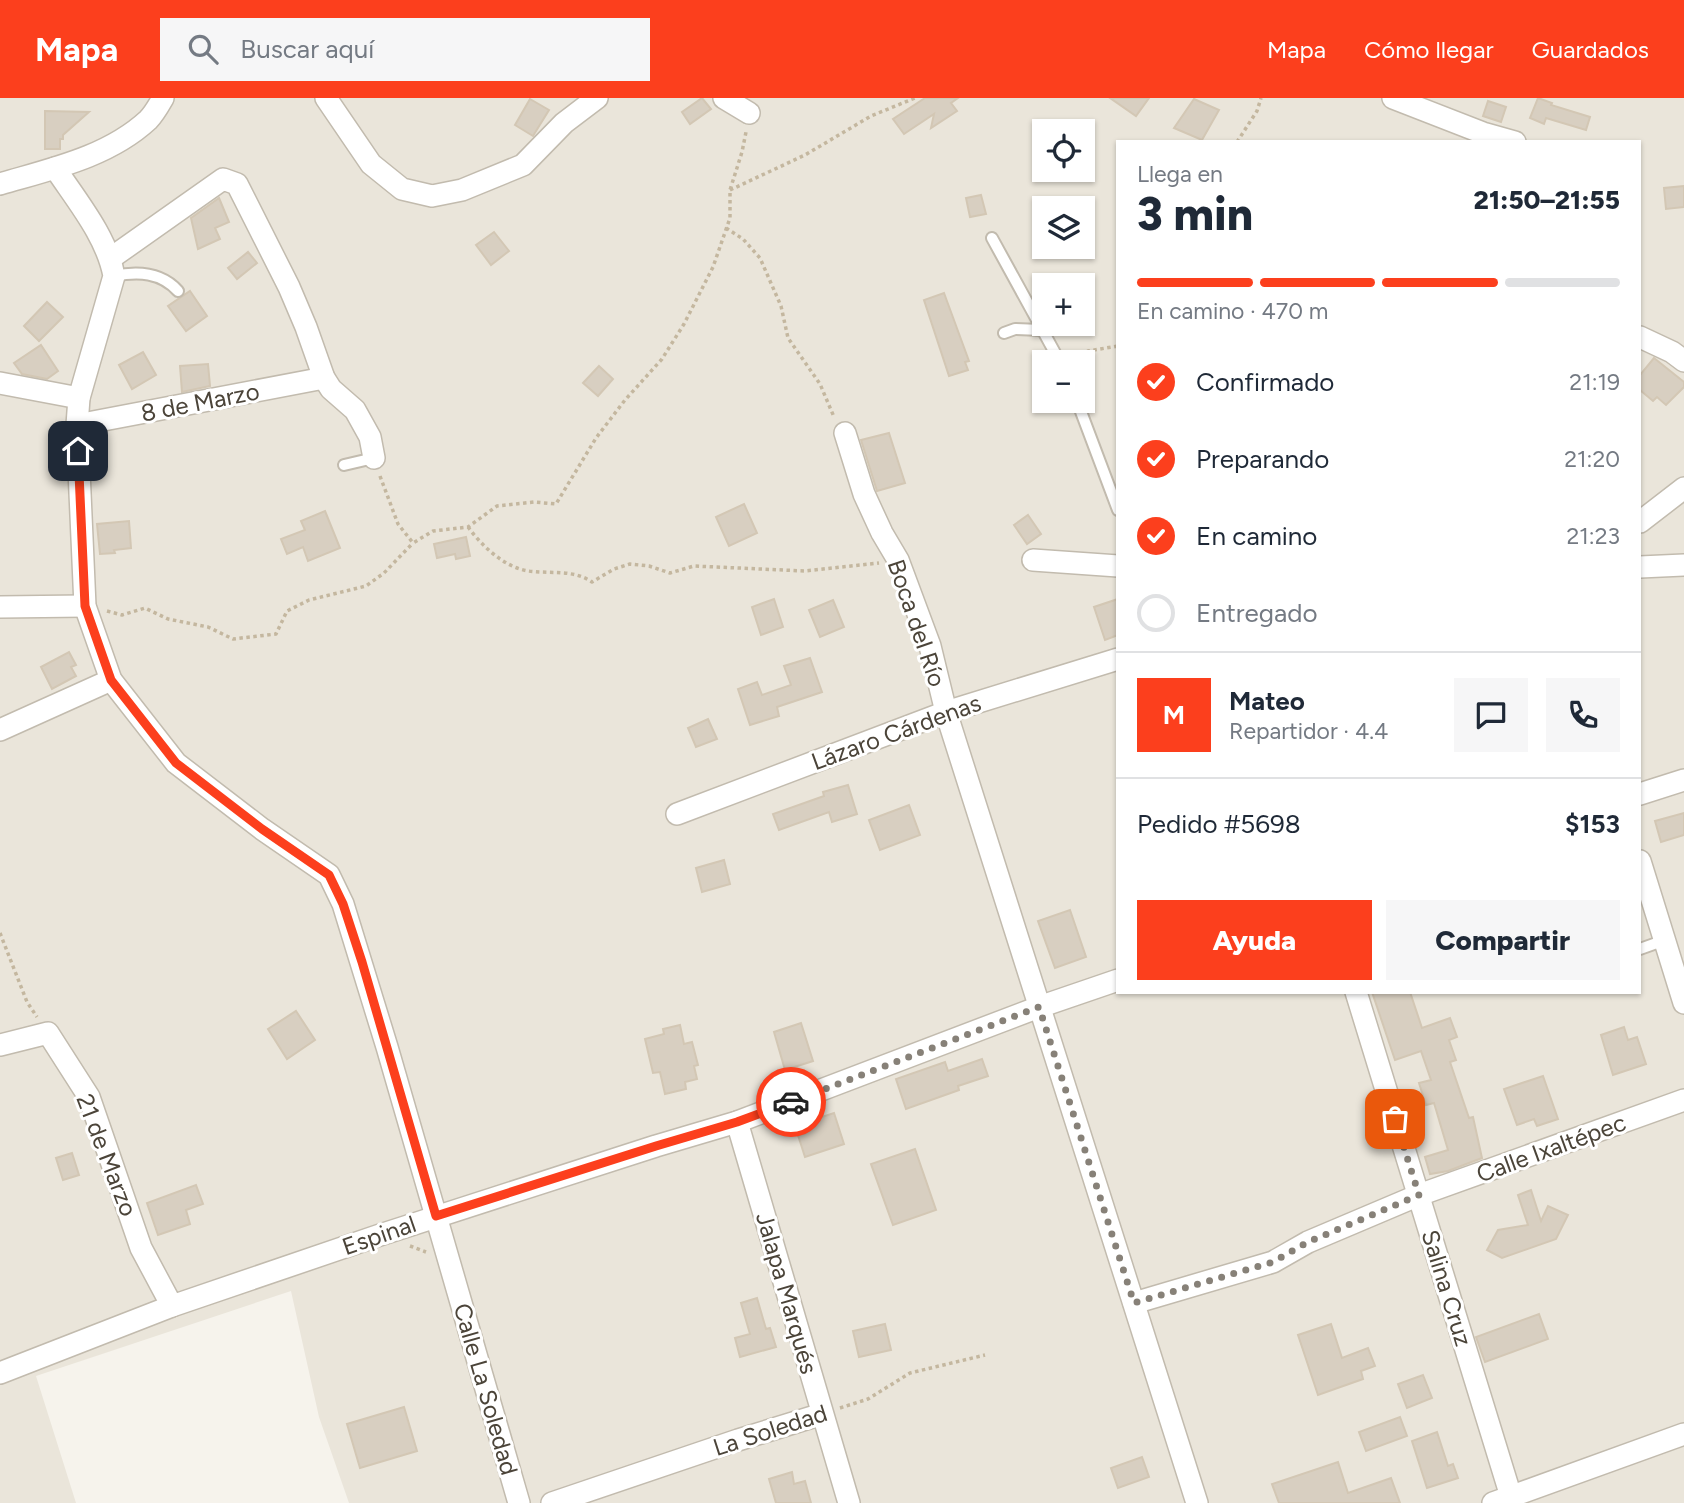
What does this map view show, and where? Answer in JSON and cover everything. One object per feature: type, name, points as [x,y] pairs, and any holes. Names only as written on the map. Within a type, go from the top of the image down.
[{"type":"street","points":[[0,184],[113,147],[149,119],[163,98]]},
{"type":"street","points":[[326,98],[371,164],[402,189],[432,196],[462,190],[523,165],[564,123],[597,98]]},
{"type":"street","points":[[724,98],[748,106]]},
{"type":"street","points":[[1393,98],[1508,140]]},
{"type":"street","points":[[55,168],[84,211],[113,267]]},
{"type":"street","points":[[374,458],[370,437],[355,410],[331,389],[324,378],[289,287],[237,184],[223,178],[113,267],[79,398],[77,425],[85,606],[111,680],[176,763],[262,829],[329,875],[343,904],[362,962],[436,1216]]},
{"type":"street","points":[[1641,337],[1672,352],[1684,361]]},
{"type":"street","name":"8 de Marzo","points":[[77,425],[324,378]]},
{"type":"street","points":[[0,383],[79,398]]},
{"type":"street","name":"Boca del Río","points":[[845,433],[864,494],[882,533],[898,559],[930,646],[946,712],[1197,1503]]},
{"type":"street","points":[[1641,521],[1684,488]]},
{"type":"street","points":[[1033,561],[1116,566]]},
{"type":"street","points":[[1641,567],[1684,565]]},
{"type":"street","points":[[0,607],[85,606]]},
{"type":"street","name":"Lázaro Cárdenas","points":[[677,814],[946,712],[1116,660]]},
{"type":"street","points":[[0,730],[111,680]]},
{"type":"street","points":[[1641,794],[1684,780]]},
{"type":"street","points":[[1641,864],[1684,1003]]},
{"type":"street","name":"Espinal","points":[[0,1373],[172,1306],[380,1235],[737,1122],[1039,1007],[1116,981]]},
{"type":"street","name":"Salina Cruz","points":[[1357,994],[1419,1195],[1506,1501]]},
{"type":"street","points":[[0,1045],[48,1033]]},
{"type":"street","name":"21 de Marzo","points":[[48,1033],[89,1097],[141,1248],[172,1306]]},
{"type":"street","name":"Calle Ixaltépec","points":[[1134,1303],[1273,1262],[1308,1242],[1419,1195],[1684,1100]]},
{"type":"street","name":"Jalapa Marqués","points":[[737,1122],[849,1503]]},
{"type":"street","name":"Calle La Soledad","points":[[436,1216],[519,1503]]},
{"type":"street","name":"La Soledad","points":[[552,1503],[822,1414]]},
{"type":"street","points":[[1506,1501],[1684,1434]]},
{"type":"lane","points":[[992,238],[1032,313]]},
{"type":"lane","points":[[113,267],[144,273],[165,281],[178,291]]},
{"type":"lane","points":[[1004,333],[1015,329],[1032,330]]},
{"type":"lane","points":[[1082,413],[1116,504]]},
{"type":"lane","points":[[344,465],[374,458]]},
{"type":"lane","points":[[1641,949],[1665,940]]},
{"type":"path","points":[[730,190],[804,155],[871,116],[915,98]]},
{"type":"path","points":[[1238,140],[1257,111],[1261,98]]},
{"type":"path","points":[[85,606],[122,615],[145,608],[168,619],[208,627],[233,639],[276,634],[287,611],[309,600],[366,586],[384,573],[412,543],[433,531],[468,527],[497,506],[534,502],[556,503],[596,438],[625,400],[662,359],[713,267],[730,218],[730,190],[743,152],[748,106]]},
{"type":"path","points":[[726,228],[743,239],[760,258],[781,306],[788,338],[820,384],[834,418],[845,433]]},
{"type":"path","points":[[1094,350],[1116,346]]},
{"type":"path","points":[[374,458],[398,524],[412,543]]},
{"type":"path","points":[[468,527],[479,543],[507,563],[526,571],[581,575],[592,582],[614,569],[630,564],[649,566],[670,573],[694,566],[805,572],[898,559]]},
{"type":"path","points":[[0,933],[27,1002],[48,1033]]},
{"type":"path","points":[[380,1235],[431,1254]]},
{"type":"path","name":"La Soledad","points":[[822,1414],[868,1399],[911,1373],[985,1355]]},
{"type":"shaded area","points":[[0,98],[1684,98],[1684,1503],[349,1503],[319,1417],[291,1291],[36,1376],[76,1503],[0,1503]]},
{"type":"building","points":[[702,98],[711,109],[690,124],[682,112]]},
{"type":"building","points":[[925,98],[958,98],[951,103],[957,111],[931,128],[934,114],[904,134],[893,119]]},
{"type":"building","points":[[1110,98],[1149,98],[1136,116]]},
{"type":"building","points":[[1538,98],[1552,103],[1551,105],[1590,117],[1586,130],[1546,118],[1544,124],[1530,118]]},
{"type":"building","points":[[530,99],[549,110],[533,136],[515,125]]},
{"type":"building","points":[[1194,99],[1219,110],[1202,140],[1174,128]]},
{"type":"building","points":[[1488,101],[1506,107],[1501,122],[1483,116]]},
{"type":"building","points":[[45,111],[89,112],[63,135],[60,149],[45,149]]},
{"type":"building","points":[[1684,186],[1684,207],[1666,209],[1664,188]]},
{"type":"building","points":[[981,195],[986,214],[970,217],[966,198]]},
{"type":"building","points":[[219,198],[229,222],[215,228],[220,239],[198,249],[191,218]]},
{"type":"building","points":[[494,232],[509,251],[491,265],[476,245]]},
{"type":"building","points":[[248,252],[257,263],[237,279],[228,268]]},
{"type":"building","points":[[190,291],[207,316],[186,331],[168,306]]},
{"type":"building","points":[[944,293],[969,361],[965,362],[968,370],[949,376],[924,300]]},
{"type":"building","points":[[47,302],[63,317],[39,341],[24,326]]},
{"type":"building","points":[[41,345],[58,371],[47,379],[22,374],[14,363]]},
{"type":"building","points":[[143,352],[156,375],[132,389],[119,365]]},
{"type":"building","points":[[1654,358],[1684,382],[1684,387],[1666,405],[1657,397],[1653,401],[1641,391],[1641,374]]},
{"type":"building","points":[[208,364],[210,386],[182,392],[180,366]]},
{"type":"building","points":[[599,366],[613,379],[598,396],[583,383]]},
{"type":"building","points":[[889,433],[905,483],[877,491],[861,440]]},
{"type":"building","points":[[744,504],[757,533],[729,546],[716,517]]},
{"type":"building","points":[[325,511],[340,548],[308,561],[303,547],[287,554],[281,539],[305,530],[301,521]]},
{"type":"building","points":[[1028,515],[1041,534],[1027,544],[1014,525]]},
{"type":"building","points":[[129,521],[131,548],[100,554],[97,524]]},
{"type":"building","points":[[466,537],[470,556],[456,559],[455,554],[437,558],[434,544]]},
{"type":"building","points":[[774,599],[783,627],[761,635],[752,607]]},
{"type":"building","points":[[833,600],[844,627],[820,637],[809,610]]},
{"type":"building","points":[[1116,600],[1116,636],[1105,640],[1094,607]]},
{"type":"building","points":[[69,652],[76,665],[71,667],[76,676],[52,689],[41,667]]},
{"type":"building","points":[[810,658],[822,692],[777,707],[779,716],[750,725],[738,689],[757,682],[762,695],[791,685],[784,666]]},
{"type":"building","points":[[708,719],[717,739],[696,747],[688,728]]},
{"type":"building","points":[[848,785],[857,814],[832,822],[829,812],[779,830],[773,814],[824,796],[823,792]]},
{"type":"building","points":[[909,805],[920,835],[880,850],[869,820]]},
{"type":"building","points":[[1684,813],[1684,835],[1661,842],[1655,821]]},
{"type":"building","points":[[724,860],[730,884],[702,892],[696,868]]},
{"type":"building","points":[[1070,910],[1086,957],[1055,968],[1038,921]]},
{"type":"building","points":[[1373,994],[1411,994],[1422,1028],[1450,1018],[1457,1037],[1449,1040],[1456,1060],[1450,1062],[1469,1118],[1473,1117],[1482,1158],[1448,1171],[1430,1174],[1425,1157],[1448,1150],[1434,1103],[1426,1105],[1419,1083],[1431,1080],[1421,1051],[1395,1060]]},
{"type":"building","points":[[296,1011],[315,1040],[287,1059],[268,1029]]},
{"type":"building","points":[[801,1023],[813,1061],[785,1070],[774,1032]]},
{"type":"building","points":[[680,1025],[684,1044],[692,1042],[698,1065],[694,1066],[697,1079],[685,1082],[686,1089],[665,1094],[660,1072],[653,1073],[645,1039],[664,1034],[663,1029]]},
{"type":"building","points":[[1624,1027],[1628,1040],[1637,1037],[1646,1064],[1613,1075],[1601,1035]]},
{"type":"building","points":[[982,1059],[988,1076],[958,1086],[959,1090],[906,1109],[896,1079],[945,1062],[948,1071]]},
{"type":"building","points":[[1543,1076],[1558,1119],[1537,1126],[1534,1119],[1517,1125],[1504,1089]]},
{"type":"building","points":[[834,1113],[844,1144],[805,1157],[795,1126]]},
{"type":"building","points":[[915,1149],[936,1210],[893,1225],[871,1164]]},
{"type":"building","points":[[72,1153],[79,1175],[63,1180],[56,1158]]},
{"type":"building","points":[[196,1185],[203,1204],[186,1210],[190,1224],[158,1235],[147,1203]]},
{"type":"building","points":[[1531,1190],[1541,1221],[1548,1206],[1568,1215],[1556,1239],[1502,1258],[1487,1250],[1498,1230],[1528,1225],[1518,1195]]},
{"type":"building","points":[[757,1298],[766,1329],[770,1328],[776,1347],[740,1357],[735,1338],[750,1334],[741,1303]]},
{"type":"building","points":[[1539,1314],[1548,1339],[1485,1362],[1476,1337]]},
{"type":"building","points":[[885,1324],[891,1350],[859,1357],[853,1331]]},
{"type":"building","points":[[1331,1324],[1342,1358],[1368,1348],[1375,1366],[1361,1371],[1363,1379],[1318,1395],[1298,1335]]},
{"type":"building","points":[[1423,1375],[1432,1398],[1407,1408],[1398,1384]]},
{"type":"building","points":[[404,1407],[417,1451],[360,1468],[347,1424]]},
{"type":"building","points":[[1400,1417],[1407,1436],[1366,1451],[1359,1432]]},
{"type":"building","points":[[1437,1432],[1448,1466],[1453,1464],[1458,1478],[1427,1488],[1412,1441]]},
{"type":"building","points":[[1142,1457],[1149,1477],[1118,1488],[1111,1468]]},
{"type":"building","points":[[1338,1462],[1348,1493],[1391,1478],[1400,1503],[1279,1503],[1272,1484]]},
{"type":"building","points":[[792,1472],[794,1484],[805,1481],[811,1503],[776,1503],[769,1479]]},
{"type":"way so far","points":[[791,1102],[1039,1007],[1134,1303],[1273,1262],[1308,1242],[1419,1195],[1395,1119]]},
{"type":"route","points":[[78,451],[85,606],[111,680],[176,763],[262,829],[329,875],[343,904],[362,962],[436,1216],[737,1122],[791,1102]]}]
